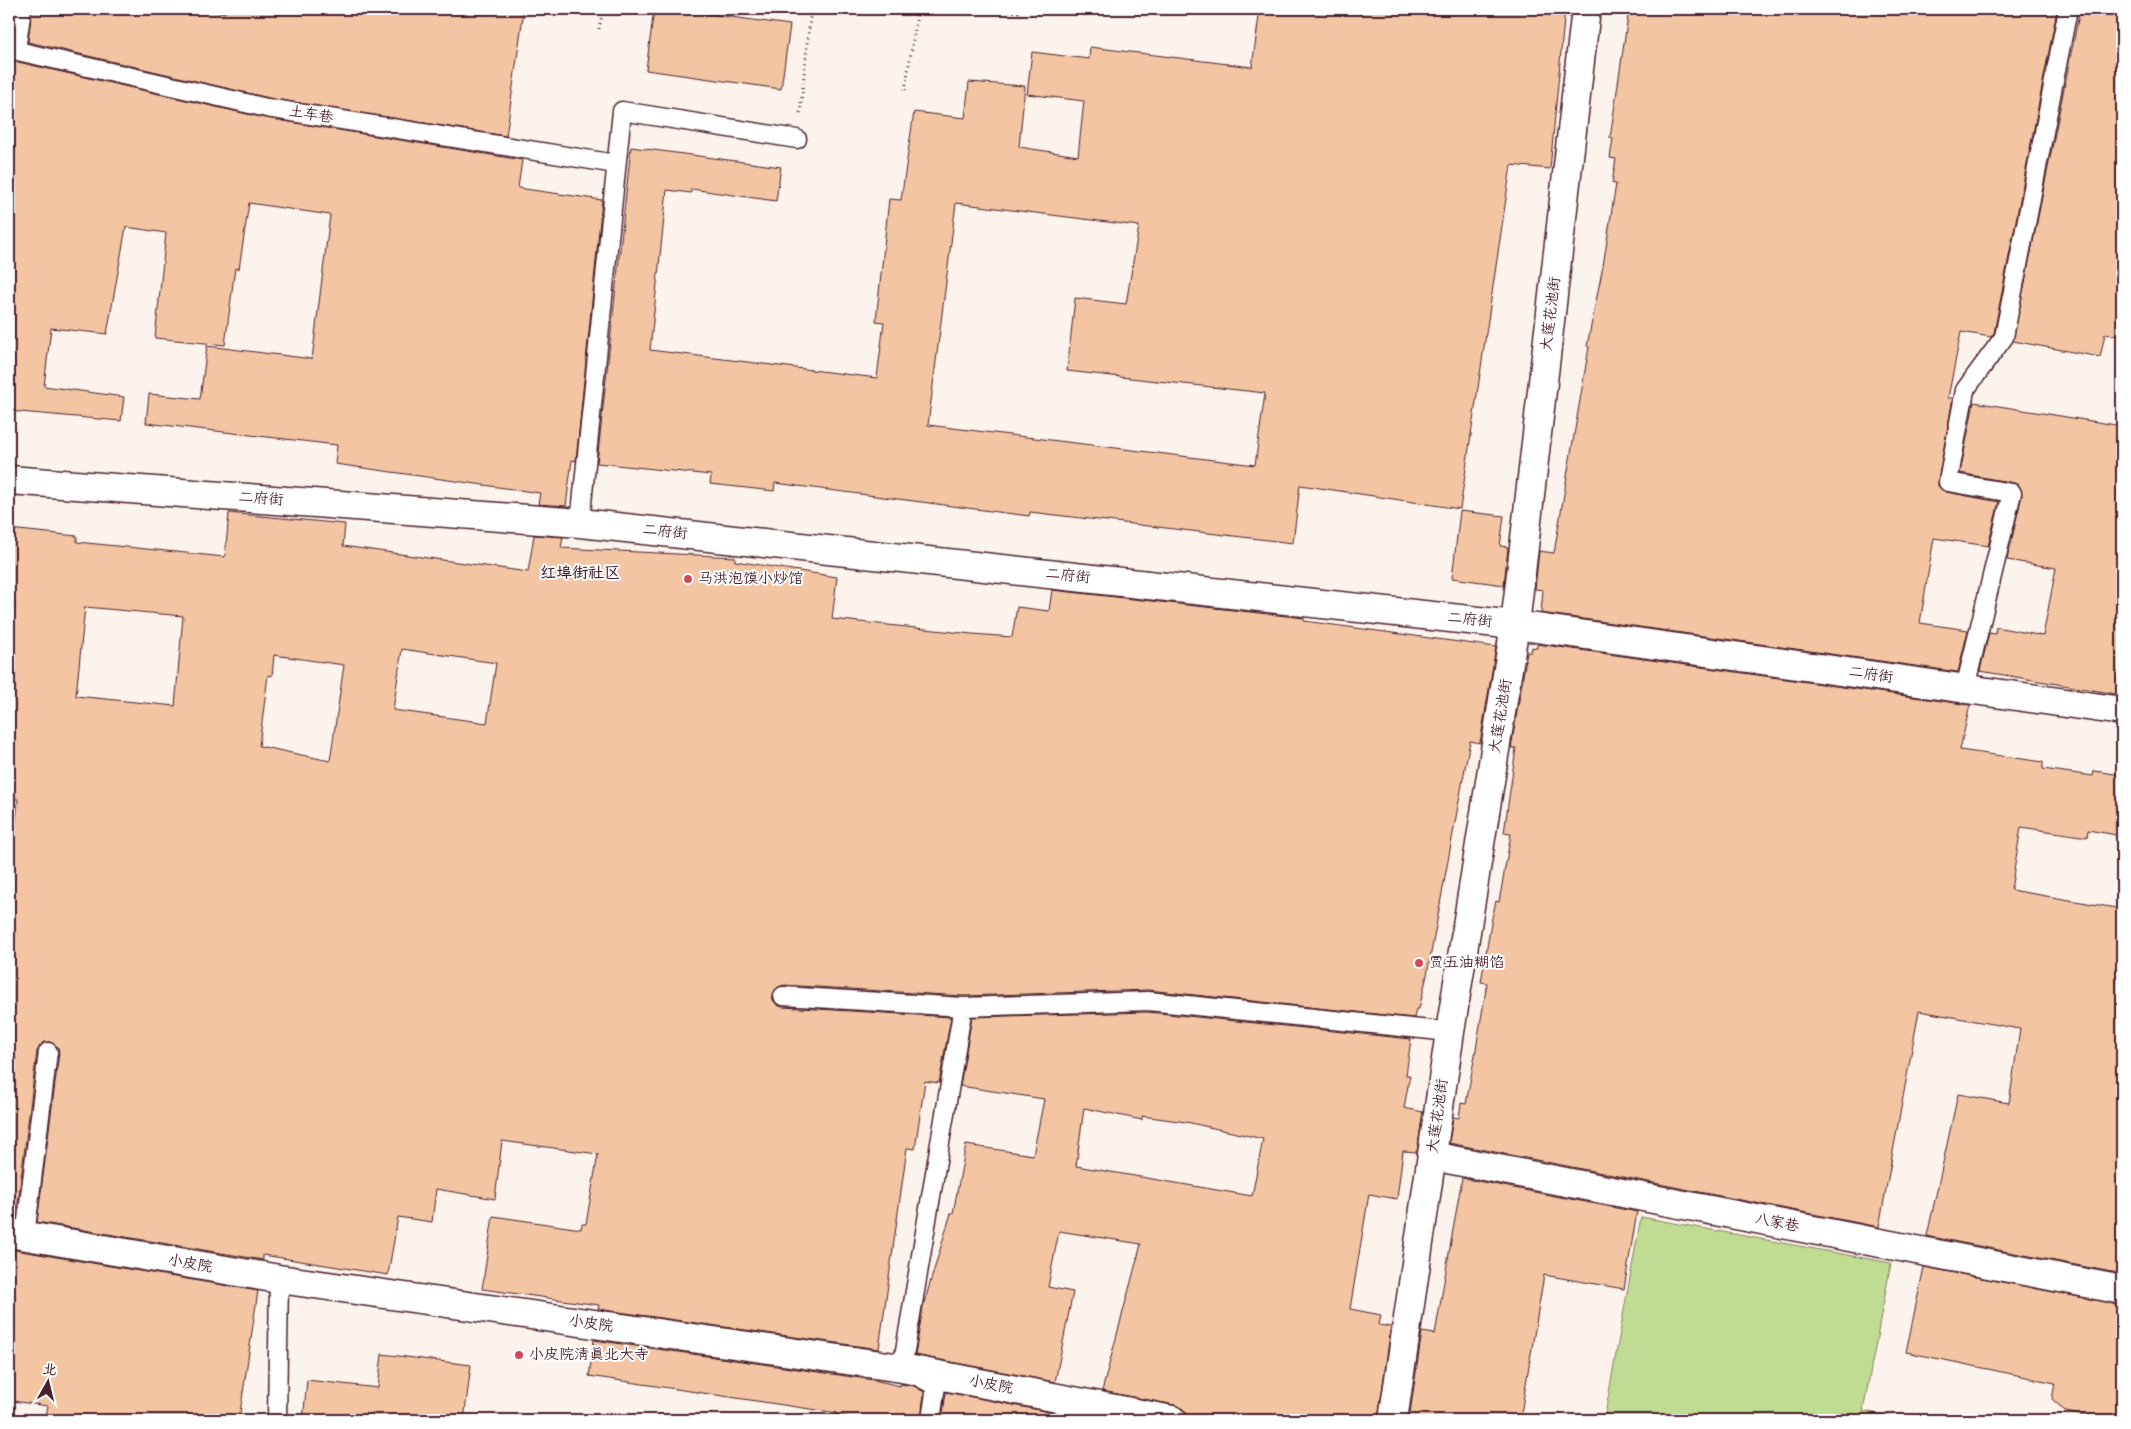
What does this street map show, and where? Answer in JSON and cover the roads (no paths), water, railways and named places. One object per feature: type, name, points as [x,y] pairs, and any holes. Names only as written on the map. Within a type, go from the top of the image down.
[{"type":"street","name":"大莲花池街","points":[[1393,1420],[1450,1032],[1516,625],[1586,9]]},
{"type":"street","name":"二府街","points":[[9,480],[580,523],[1516,625],[2122,711]]},
{"type":"street","name":"八家巷","points":[[1432,1156],[2122,1290]]},
{"type":"street","name":"小皮院","points":[[17,1234],[279,1279],[902,1368],[1172,1420]]},
{"type":"lane","points":[[12,49],[22,9]]},
{"type":"lane","points":[[1965,688],[2012,492],[1948,482],[1965,390],[2004,337],[2068,9]]},
{"type":"lane","name":"土车巷","points":[[12,49],[267,108],[616,164]]},
{"type":"lane","points":[[580,523],[622,111],[797,139]]},
{"type":"lane","points":[[782,996],[962,1007],[1148,1000],[1450,1032]]},
{"type":"lane","points":[[931,1420],[936,1386],[902,1368],[962,1007]]},
{"type":"lane","points":[[17,1234],[48,1052]]},
{"type":"lane","points":[[277,1420],[279,1279]]},
{"type":"place","name":"马洪泡馍小炒馆","points":[[688,579]]},
{"type":"place","name":"贾五油糊馅","points":[[1419,963]]},
{"type":"place","name":"小皮院清真北大寺","points":[[519,1355]]},
{"type":"district","name":"红埠街社区","points":[[580,573]]}]
